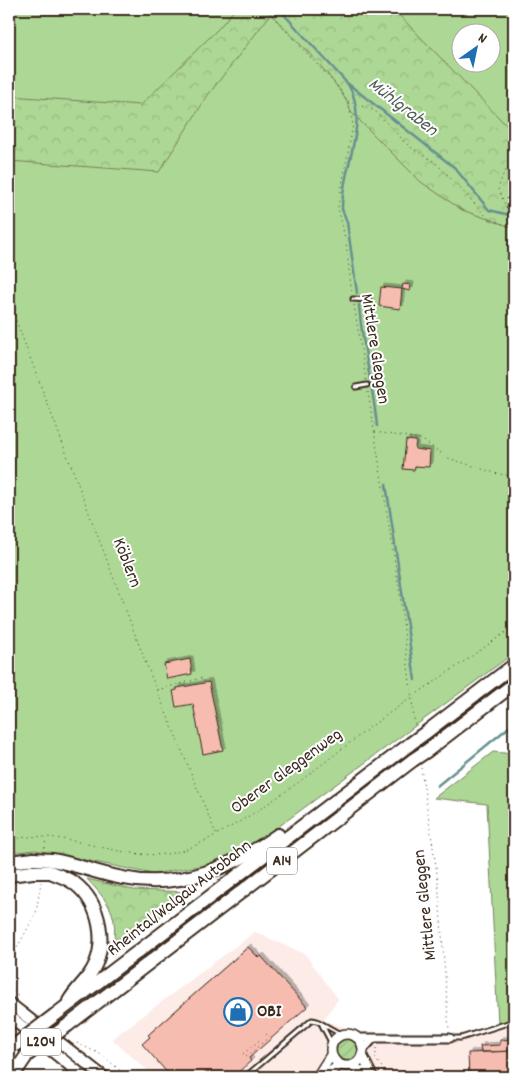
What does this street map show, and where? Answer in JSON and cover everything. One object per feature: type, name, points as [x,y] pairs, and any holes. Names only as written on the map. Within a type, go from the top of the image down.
[{"type":"highway","name":"Rheintal/Walgau Autobahn","points":[[12,1048],[514,665]]},
{"type":"highway","name":"Rheintal/Walgau Autobahn","points":[[9,1068],[417,765],[428,750],[514,684]]},
{"type":"highway","points":[[9,862],[124,879],[170,881],[194,877],[234,862],[297,822],[318,814]]},
{"type":"highway","points":[[9,875],[43,866],[74,883],[86,895],[95,909],[100,924],[99,948],[91,973],[59,1012]]},
{"type":"highway","points":[[12,1077],[27,1055]]},
{"type":"main road","name":"L204","points":[[9,1003],[104,1077]]},
{"type":"main road","name":"L204","points":[[9,1016],[84,1077]]},
{"type":"street","points":[[317,1077],[331,1055],[332,1044],[342,1035],[350,1034],[357,1038],[373,1039],[385,1036],[450,1038]]},
{"type":"street","points":[[357,1038],[373,1077]]},
{"type":"street","points":[[353,1066],[373,1039]]},
{"type":"street","points":[[331,1055],[340,1065]]},
{"type":"street","points":[[322,1077],[340,1065],[353,1066],[369,1077]]},
{"type":"lane","points":[[353,300],[369,300]]},
{"type":"lane","points":[[356,387],[367,385]]},
{"type":"lane","points":[[246,1077],[312,1020],[342,1035]]},
{"type":"lane","points":[[450,1038],[461,1038],[514,1021]]},
{"type":"lane","points":[[322,1025],[332,1044]]},
{"type":"path","name":"Mittlere Gleggen","points":[[266,9],[337,86],[348,101],[352,125],[338,207],[346,242],[353,300],[400,595],[414,724]]},
{"type":"path","points":[[348,101],[375,111],[410,147],[435,162],[489,219],[514,228]]},
{"type":"path","points":[[514,158],[503,175],[498,189],[514,224]]},
{"type":"path","name":"Köblern","points":[[9,302],[157,690],[216,835]]},
{"type":"path","points":[[374,432],[422,439],[448,458],[483,470],[514,476]]},
{"type":"path","name":"Oberer Gleggenweg","points":[[9,840],[16,838],[46,838],[117,852],[148,854],[171,853],[192,848],[266,806],[412,698],[514,626]]},
{"type":"path","points":[[157,690],[202,678]]},
{"type":"path","name":"Mittlere Gleggen","points":[[417,765],[438,880],[450,1038]]},
{"type":"path","points":[[9,971],[11,961],[36,913],[46,838]]},
{"type":"path","points":[[243,1054],[268,1033]]},
{"type":"path","points":[[246,1057],[270,1036]]},
{"type":"path","points":[[373,1039],[377,1050],[376,1060],[390,1077]]},
{"type":"shaded area","points":[[255,932],[305,954],[338,999],[323,1020],[372,1037],[451,1036],[514,1020],[514,1077],[155,1077],[112,1039]]},
{"type":"green space","points":[[9,9],[514,9],[514,653],[255,844],[205,865],[153,874],[36,850],[9,853]]},
{"type":"green space","points":[[235,9],[397,9],[396,12],[450,67],[450,72],[454,72],[508,127],[514,126],[514,228],[462,210],[421,182],[351,112],[346,100],[328,74],[271,14],[208,95],[159,172],[9,161],[9,96],[141,105],[219,28]]},
{"type":"green space","points":[[493,752],[514,754],[514,1020],[498,1024],[487,804],[434,798]]},
{"type":"green space","points":[[87,879],[134,890],[191,892],[112,956],[115,931],[112,914],[104,898]]},
{"type":"green space","points":[[347,1039],[352,1040],[358,1046],[358,1056],[352,1062],[347,1063],[342,1062],[336,1056],[335,1051],[336,1046],[342,1040]]},
{"type":"building","points":[[403,284],[411,285],[410,291],[402,289]]},
{"type":"building","points":[[381,287],[402,289],[400,309],[379,306]]},
{"type":"building","points":[[406,440],[416,441],[415,449],[430,451],[429,467],[415,466],[414,470],[403,469]]},
{"type":"building","points":[[510,477],[514,478],[514,491],[509,491]]},
{"type":"building","points":[[190,659],[192,674],[167,679],[164,664]]},
{"type":"building","points":[[209,682],[223,750],[203,754],[193,704],[176,707],[173,691],[177,690],[177,688]]},
{"type":"building","name":"OBI","points":[[248,947],[259,958],[261,956],[307,1007],[249,1058],[251,1061],[235,1075],[233,1072],[228,1077],[171,1077],[142,1044],[150,1037],[148,1035]]},
{"type":"building","points":[[514,1039],[514,1051],[481,1052],[480,1046],[500,1045],[500,1040]]},
{"type":"building","points":[[514,1051],[514,1077],[469,1077],[468,1053]]},
{"type":"waterway","name":"Mühlgraben","points":[[279,9],[347,83],[455,168],[489,210],[514,216]]},
{"type":"waterway","points":[[349,86],[355,100],[357,115],[356,131],[343,194],[342,209],[347,222],[357,293]]},
{"type":"waterway","points":[[359,305],[377,426]]},
{"type":"waterway","points":[[386,484],[415,680]]},
{"type":"waterway","points":[[437,786],[514,723]]},
{"type":"place","name":"OBI","points":[[238,1012]]}]
